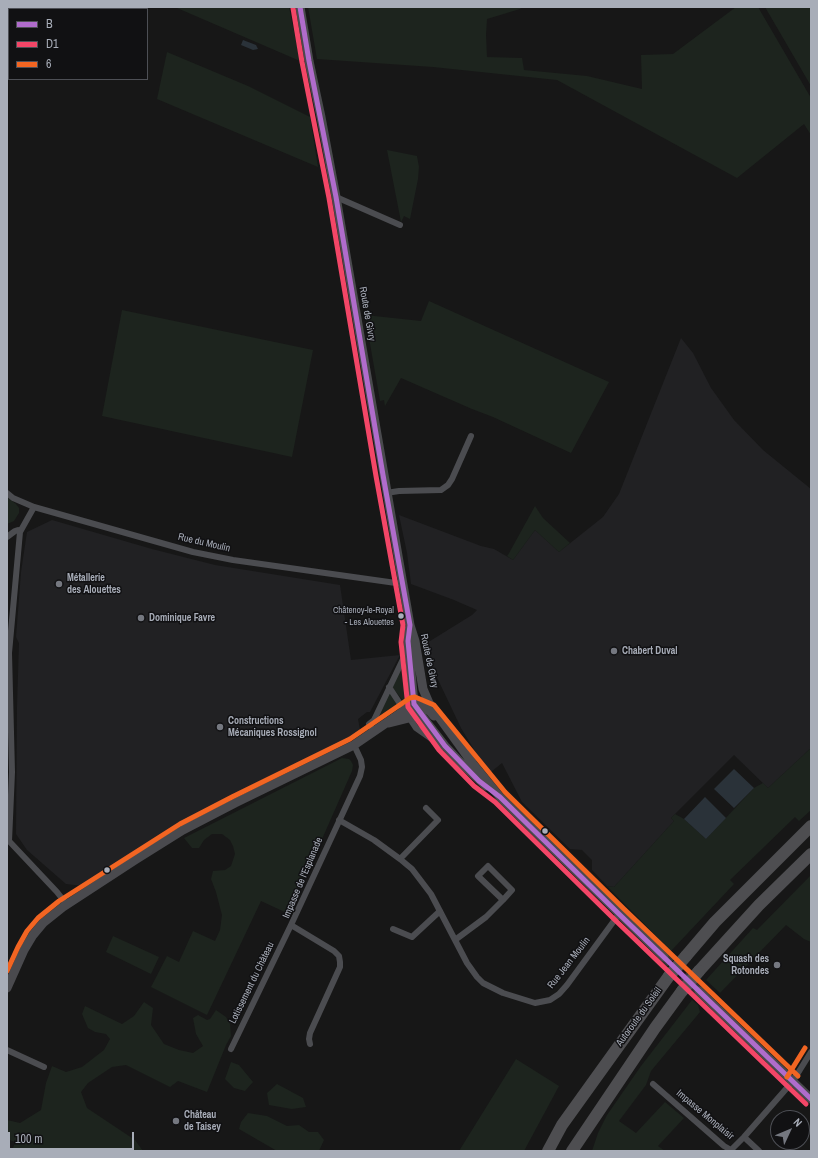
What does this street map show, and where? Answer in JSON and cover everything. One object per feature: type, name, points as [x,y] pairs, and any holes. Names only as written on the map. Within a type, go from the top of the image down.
[{"type":"highway","name":"Autoroute du Soleil","points":[[548,1151],[562,1124],[669,976],[715,922],[811,826]]},
{"type":"highway","name":"Autoroute du Soleil","points":[[572,1151],[682,991],[759,905],[811,854]]},
{"type":"main road","name":"Route de Givry","points":[[300,7],[309,62],[336,198],[386,493],[410,625],[415,641],[425,709],[445,746],[479,781],[500,797],[664,957]]},
{"type":"main road","name":"Route de Givry","points":[[410,625],[408,641],[414,704],[429,710],[465,752],[500,797]]},
{"type":"main road","points":[[407,714],[414,704]]},
{"type":"main road","points":[[7,988],[24,950],[33,935],[43,923],[67,905],[183,830],[354,744],[384,725],[407,714],[425,709]]},
{"type":"main road","points":[[699,991],[811,1099]]},
{"type":"street","points":[[336,198],[400,225]]},
{"type":"street","points":[[386,493],[399,491],[441,490],[448,486],[471,436]]},
{"type":"street","name":"Rue du Moulin","points":[[7,493],[13,498],[34,507],[193,552],[233,560],[403,584]]},
{"type":"street","points":[[34,507],[20,532],[9,653],[12,772],[8,841],[57,892],[67,905]]},
{"type":"street","points":[[7,537],[14,531],[18,530],[20,532]]},
{"type":"street","points":[[374,731],[370,724],[374,720],[404,657],[408,641]]},
{"type":"street","points":[[390,687],[416,728],[443,748],[445,746]]},
{"type":"street","name":"Impasse de l'Esplanade","points":[[310,1044],[310,1033],[340,967],[340,962],[339,956],[334,951],[291,924],[360,776],[362,760],[354,744]]},
{"type":"street","points":[[400,859],[438,820],[426,808]]},
{"type":"street","name":"Rue Jean Moulin","points":[[339,820],[374,840],[412,869],[420,879],[440,912],[467,963],[477,977],[483,983],[504,993],[535,1003],[542,1003],[559,994],[619,914]]},
{"type":"street","points":[[455,940],[486,918],[503,900],[512,890],[488,866],[478,876],[503,900]]},
{"type":"street","points":[[393,929],[412,937],[440,912]]},
{"type":"street","name":"Lotissement du Château","points":[[231,1049],[291,924]]},
{"type":"street","points":[[7,1050],[44,1066]]},
{"type":"street","name":"Impasse Monplaisir","points":[[653,1084],[731,1150],[793,1081],[811,1052]]},
{"type":"street","name":"Impasse Monplaisir","points":[[744,1137],[759,1151]]},
{"type":"shaded area","points":[[289,7],[300,61],[177,8]]},
{"type":"shaded area","points":[[308,7],[522,7],[520,9],[487,19],[487,57],[522,58],[524,70],[587,76],[642,89],[641,55],[673,54],[736,7],[758,7],[811,98],[811,135],[804,124],[737,178],[557,80],[433,67],[317,59]]},
{"type":"shaded area","points":[[765,7],[811,7],[811,86]]},
{"type":"shaded area","points":[[243,40],[256,45],[258,49],[253,50],[241,45]]},
{"type":"shaded area","points":[[167,52],[248,86],[310,117],[318,167],[157,99]]},
{"type":"shaded area","points":[[387,150],[417,156],[419,167],[418,179],[410,219],[404,216],[401,222]]},
{"type":"shaded area","points":[[429,301],[609,382],[571,453],[493,417],[401,378],[385,406],[384,400],[380,401],[365,315],[421,321]]},
{"type":"shaded area","points":[[122,310],[313,350],[292,457],[102,416]]},
{"type":"shaded area","points":[[681,338],[693,353],[711,388],[734,420],[763,450],[811,489],[811,748],[768,788],[734,755],[671,818],[674,821],[614,887],[607,886],[592,870],[592,860],[582,850],[570,849],[522,802],[502,763],[491,772],[475,751],[461,728],[422,646],[472,615],[477,610],[411,584],[407,553],[399,515],[481,546],[494,549],[513,560],[535,530],[559,552],[603,517],[619,494]]},
{"type":"shaded area","points":[[7,497],[19,508],[19,513],[14,521],[7,524]]},
{"type":"shaded area","points":[[535,506],[543,518],[570,543],[559,552],[535,530],[513,560],[507,556]]},
{"type":"shaded area","points":[[52,520],[152,549],[215,565],[340,585],[351,660],[400,655],[370,712],[367,712],[358,719],[360,730],[359,733],[334,748],[290,766],[247,788],[144,846],[83,886],[66,884],[27,850],[16,834],[19,643],[16,637],[21,572],[27,532]]},
{"type":"shaded area","points":[[406,655],[409,697],[405,703],[392,687]]},
{"type":"shaded area","points":[[389,691],[401,707],[379,722],[374,723]]},
{"type":"shaded area","points":[[811,748],[811,810],[799,821],[795,817],[730,880],[734,884],[671,951],[607,886],[614,887],[674,821],[671,818],[675,814],[684,819],[706,839],[754,788],[763,783],[768,788]]},
{"type":"shaded area","points":[[342,758],[349,759],[351,761],[353,765],[352,771],[289,914],[261,901],[207,1015],[151,987],[167,956],[179,962],[193,931],[215,941],[220,930],[222,915],[211,879],[213,871],[225,870],[231,866],[235,854],[233,846],[230,840],[222,834],[212,834],[204,840],[199,848],[192,848],[184,838]]},
{"type":"shaded area","points":[[734,769],[754,788],[734,808],[714,789]]},
{"type":"shaded area","points":[[705,797],[726,818],[706,839],[684,819]]},
{"type":"shaded area","points":[[811,875],[811,942],[804,939],[786,925],[720,993],[706,980],[753,928],[757,930]]},
{"type":"shaded area","points":[[113,936],[159,957],[151,974],[106,952]]},
{"type":"shaded area","points":[[692,1000],[698,1005],[700,1012],[651,1071],[646,1085],[619,1121],[636,1133],[665,1102],[684,1118],[658,1146],[665,1151],[592,1151],[598,1133],[607,1115],[641,1066]]},
{"type":"shaded area","points":[[144,1002],[153,1008],[151,1025],[164,1044],[179,1050],[193,1053],[203,1046],[196,1034],[193,1018],[198,1015],[207,1020],[210,1019],[216,1010],[226,1017],[230,1024],[231,1036],[207,1092],[178,1081],[170,1087],[126,1065],[112,1067],[88,1083],[81,1092],[87,1108],[135,1140],[143,1151],[12,1151],[15,1142],[7,1139],[7,1120],[20,1123],[41,1110],[46,1083],[52,1066],[66,1072],[82,1067],[104,1050],[110,1039],[106,1034],[95,1032],[88,1028],[82,1014],[85,1006],[122,1024],[134,1016]]},
{"type":"shaded area","points":[[516,1059],[559,1086],[524,1151],[459,1151]]},
{"type":"shaded area","points":[[231,1062],[239,1065],[253,1082],[245,1091],[234,1088],[225,1079]]},
{"type":"shaded area","points":[[277,1084],[303,1098],[306,1107],[292,1109],[269,1105],[267,1093]]},
{"type":"shaded area","points":[[248,1113],[267,1116],[287,1126],[299,1125],[309,1132],[318,1132],[324,1140],[319,1151],[277,1151],[239,1129],[241,1122]]},
{"type":"tunnel","points":[[664,957],[699,991]]},
{"type":"transit line","name":"B","points":[[300,7],[309,61],[336,197],[410,625],[408,641],[414,704],[445,746],[479,781],[500,797],[811,1099]]},
{"type":"transit line","name":"D1","points":[[293,8],[302,62],[329,198],[403,625],[401,642],[408,707],[439,750],[474,786],[495,802],[806,1104]]},
{"type":"transit line","name":"6","points":[[7,971],[27,931],[38,918],[59,901],[180,824],[350,739],[410,698],[415,697],[434,705],[505,792],[798,1076]]},
{"type":"transit line","name":"6","points":[[787,1077],[805,1048]]},
{"type":"place","name":"Métallerie des Alouettes","points":[[59,584]]},
{"type":"place","name":"Châtenoy-le-Royal - Les Alouettes","points":[[401,616]]},
{"type":"place","name":"Dominique Favre","points":[[141,618]]},
{"type":"place","name":"Chabert Duval","points":[[614,651]]},
{"type":"place","name":"Constructions Mécaniques Rossignol","points":[[220,727]]},
{"type":"place","name":"Squash des Rotondes","points":[[777,965]]},
{"type":"place","name":"Château de Taisey","points":[[176,1121]]}]
